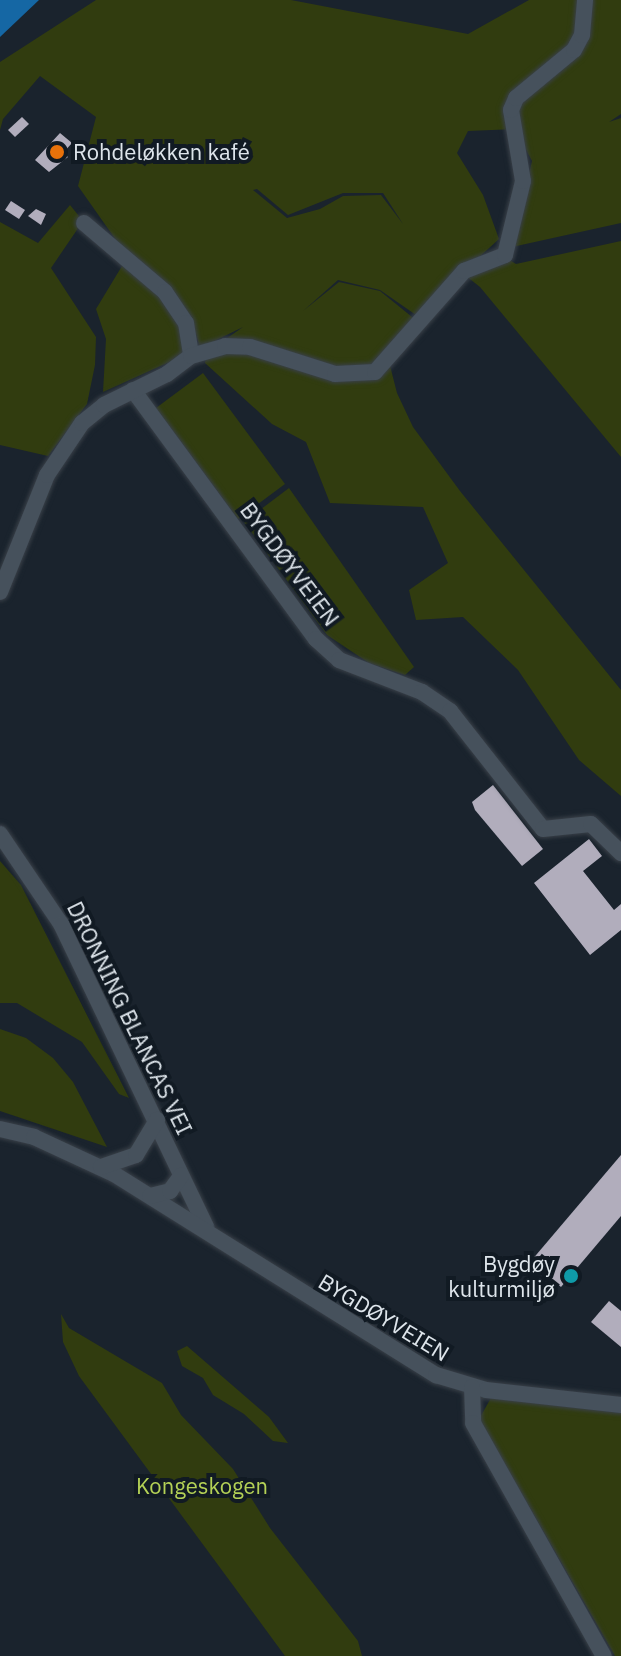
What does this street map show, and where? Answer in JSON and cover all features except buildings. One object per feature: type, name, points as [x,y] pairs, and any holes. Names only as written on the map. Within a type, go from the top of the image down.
[{"type":"street","points":[[0,592],[60,452],[92,413],[167,374],[191,356],[225,346],[250,347],[335,374],[360,376],[385,362],[464,271],[505,255],[523,181],[511,110],[516,98],[574,50],[582,35],[585,0]]},
{"type":"street","points":[[84,223],[165,292],[186,323],[191,356]]},
{"type":"street","name":"BYGDØYVEIEN","points":[[133,390],[316,639],[339,660],[422,692],[450,711],[543,829],[591,824],[621,853]]},
{"type":"street","name":"DRONNING BLANCAS VEI","points":[[0,834],[61,924],[207,1229]]},
{"type":"street","points":[[101,1167],[142,1150],[157,1120]]},
{"type":"street","name":"BYGDØYVEIEN","points":[[0,1129],[34,1137],[101,1167],[207,1229],[413,1363],[472,1387],[621,1405]]},
{"type":"street","points":[[150,1196],[170,1191],[181,1176]]},
{"type":"street","points":[[472,1387],[473,1423],[604,1656]]},
{"type":"green space","points":[[96,0],[291,0],[468,34],[529,0],[621,0],[621,114],[609,122],[621,118],[621,223],[512,247],[532,161],[515,129],[468,131],[457,153],[483,195],[499,239],[416,315],[380,290],[338,280],[303,311],[339,282],[380,291],[417,321],[387,354],[397,393],[413,427],[460,491],[621,690],[621,796],[579,760],[518,670],[463,617],[416,620],[409,590],[448,563],[423,507],[330,503],[306,442],[272,424],[205,363],[206,353],[243,327],[200,348],[193,323],[123,250],[78,186],[96,117],[40,76],[3,119],[0,130],[0,62]],"holes":[[[257,189],[288,215],[343,193],[383,193],[403,224],[381,195],[343,196],[320,209],[287,218],[253,190]]]},
{"type":"green space","points":[[70,205],[83,221],[51,268],[96,337],[95,365],[87,404],[48,456],[0,445],[0,222],[38,243]]},
{"type":"green space","points":[[621,241],[621,457],[480,287],[466,276],[508,259],[516,264]]},
{"type":"green space","points":[[122,266],[163,299],[182,330],[185,355],[103,392],[106,339],[96,309]]},
{"type":"green space","points":[[203,373],[285,484],[238,519],[156,408]]},
{"type":"green space","points":[[289,488],[414,667],[405,675],[369,663],[327,635],[244,522]]},
{"type":"green space","points":[[0,861],[21,885],[129,1098],[119,1094],[82,1042],[17,1003],[0,1003]]},
{"type":"green space","points":[[0,1029],[26,1038],[53,1058],[73,1082],[107,1147],[0,1111]]},
{"type":"green space","name":"Kongeskogen","points":[[61,1314],[69,1328],[162,1383],[181,1415],[233,1469],[270,1528],[358,1641],[362,1656],[285,1656],[79,1376],[63,1342]]},
{"type":"green space","points":[[187,1346],[269,1417],[288,1443],[273,1441],[244,1414],[213,1395],[203,1378],[182,1366],[177,1351]]},
{"type":"green space","points":[[491,1398],[621,1413],[621,1656],[615,1656],[479,1419]]},
{"type":"water","points":[[0,0],[39,0],[0,37]]},
{"type":"place","name":"Rohdeløkken kafé","points":[[57,152]]},
{"type":"place","name":"Bygdøy kulturmiljø","points":[[571,1276]]}]
